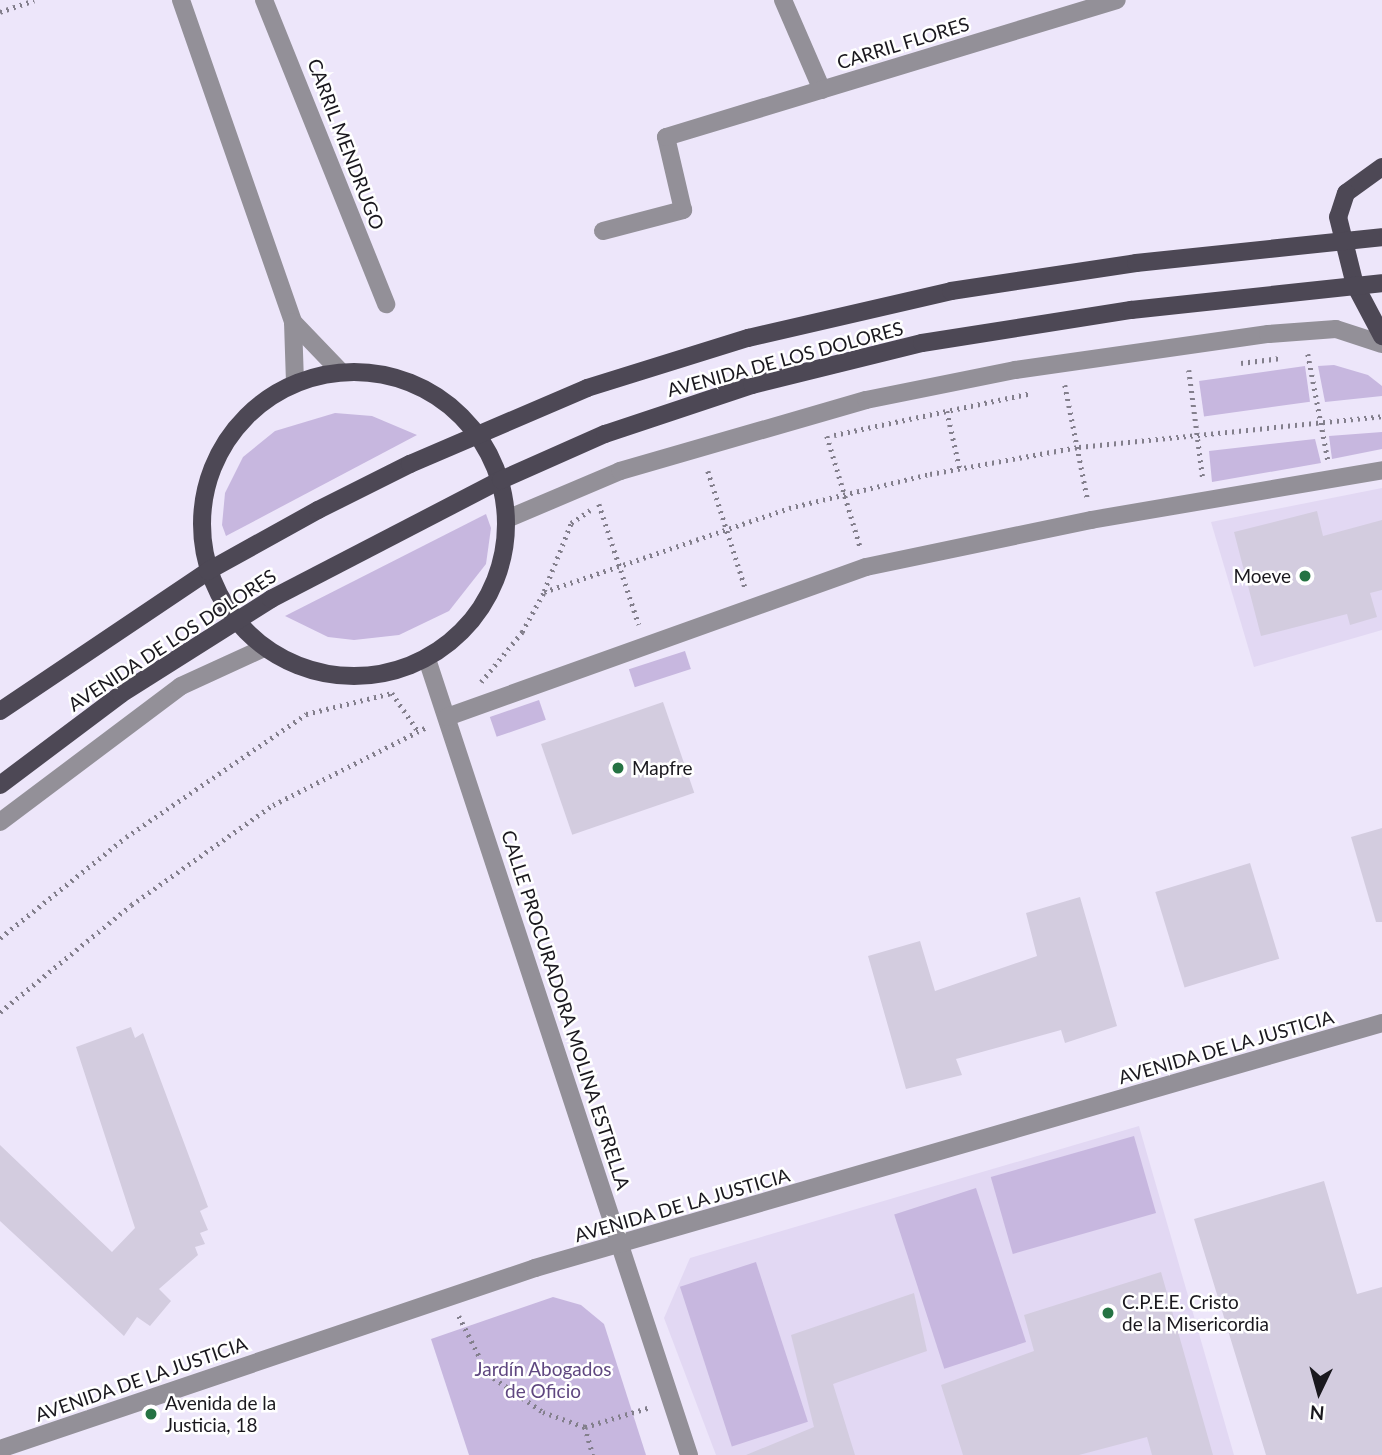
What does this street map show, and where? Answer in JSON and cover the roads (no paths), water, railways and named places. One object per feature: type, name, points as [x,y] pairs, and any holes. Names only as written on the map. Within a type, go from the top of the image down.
[{"type":"main road","points":[[1382,167],[1357,181],[1340,203],[1341,241],[1355,285],[1382,336]]},
{"type":"main road","name":"AVENIDA DE LOS DOLORES","points":[[0,712],[208,571],[318,509],[478,434],[587,388],[748,338],[857,311],[1042,275],[1382,237]]},
{"type":"main road","name":"AVENIDA DE LOS DOLORES","points":[[0,785],[121,694],[234,620],[501,481],[606,434],[688,405],[909,346],[1131,310],[1382,283]]},
{"type":"main road","points":[[341,372],[387,375],[430,392],[458,411],[478,434],[501,481],[507,519],[505,553],[495,585],[478,615],[455,639],[427,659],[387,674],[344,677],[302,668],[264,648],[234,620],[208,571],[201,514],[209,473],[229,435],[258,404],[295,383],[341,372]]},
{"type":"street","points":[[181,0],[293,322],[295,383]]},
{"type":"street","name":"CARRIL MENDRUGO","points":[[264,0],[386,304]]},
{"type":"street","name":"CARRIL FLORES","points":[[783,0],[822,90]]},
{"type":"street","name":"CARRIL FLORES","points":[[603,231],[683,211],[666,136],[1117,0]]},
{"type":"street","points":[[293,322],[341,372]]},
{"type":"street","points":[[507,519],[620,471],[866,400],[1028,368],[1268,334],[1336,329],[1382,344]]},
{"type":"street","points":[[447,717],[481,702],[645,643],[866,567],[1091,520],[1382,470]]},
{"type":"street","points":[[0,822],[181,686],[264,648]]},
{"type":"street","name":"CALLE PROCURADORA MOLINA ESTRELLA","points":[[427,659],[689,1455]]},
{"type":"street","name":"AVENIDA DE LA JUSTICIA","points":[[0,1449],[453,1296],[620,1244],[1382,1023]]},
{"type":"place","name":"Moeve","points":[[1305,576]]},
{"type":"place","name":"Mapfre","points":[[618,768]]},
{"type":"place","name":"C.P.E.E. Cristo de la Misericordia","points":[[1108,1313]]},
{"type":"place","name":"Avenida de la Justicia, 18","points":[[151,1414]]},
{"type":"park label","name":"Jardín Abogados de Oficio","points":[[543,1380]]}]
